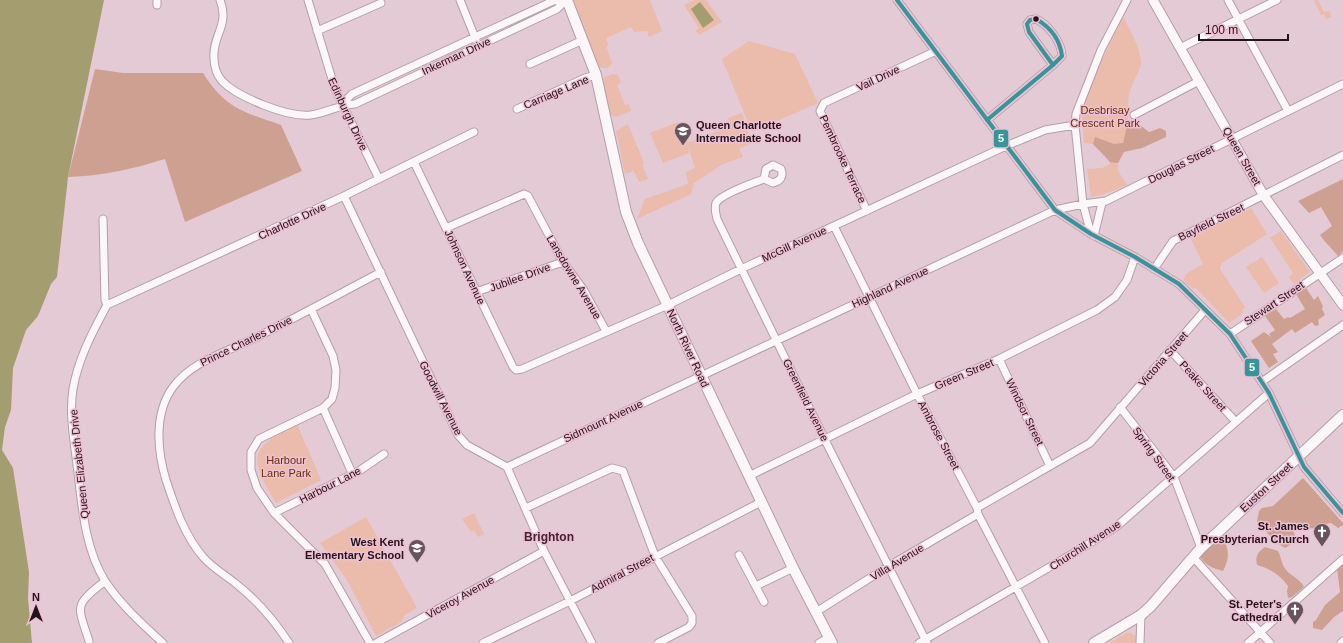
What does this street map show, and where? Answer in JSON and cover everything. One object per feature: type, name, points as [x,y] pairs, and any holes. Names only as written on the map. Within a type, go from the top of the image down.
[{"type":"main road","name":"North River Road","points":[[566,0],[596,75],[626,212],[638,243],[700,376],[793,568],[830,640]]},
{"type":"main road","name":"Euston Street","points":[[1094,643],[1141,615],[1151,606],[1201,548],[1343,415]]},
{"type":"street","name":"Inkerman Drive","points":[[220,0],[224,23],[214,46],[214,59],[216,71],[223,81],[256,102],[277,110],[312,115],[342,104],[355,104],[557,9],[566,0]]},
{"type":"street","name":"Edinburgh Drive","points":[[308,0],[329,72],[342,104],[380,179]]},
{"type":"street","points":[[460,0],[479,46]]},
{"type":"street","name":"Inkerman Drive","points":[[342,104],[352,94],[553,1],[566,0]]},
{"type":"street","points":[[897,0],[1055,210],[1092,235],[1135,257],[1179,284],[1230,334],[1263,381],[1304,467],[1343,513]]},
{"type":"street","points":[[1092,235],[1082,204],[1075,125],[1076,114],[1101,50],[1127,0]]},
{"type":"street","name":"Queen Street","points":[[1153,0],[1264,196],[1343,305]]},
{"type":"street","points":[[1228,0],[1288,112]]},
{"type":"street","points":[[1180,48],[1276,0]]},
{"type":"street","points":[[317,31],[381,3]]},
{"type":"street","points":[[987,120],[1053,65],[1062,56],[1062,52],[1056,40],[1041,21],[1036,19],[1030,20],[1027,24],[1029,32],[1053,65]]},
{"type":"street","points":[[530,64],[583,40]]},
{"type":"street","name":"Vail Drive","points":[[821,108],[824,103],[936,51]]},
{"type":"street","name":"Carriage Lane","points":[[517,109],[585,78],[596,75]]},
{"type":"street","points":[[1134,115],[1199,81]]},
{"type":"street","name":"Douglas Street","points":[[1082,204],[1102,203],[1343,84]]},
{"type":"street","name":"Pembrooke Terrace","points":[[821,108],[820,111],[867,211]]},
{"type":"street","name":"McGill Avenue","points":[[516,370],[522,369],[668,305],[741,268],[1006,146],[1045,130],[1075,125]]},
{"type":"street","name":"Charlotte Drive","points":[[107,306],[380,179],[474,132]]},
{"type":"street","name":"Bayfield Street","points":[[1154,269],[1173,241],[1343,155]]},
{"type":"street","name":"Johnson Avenue","points":[[414,162],[476,292],[513,367],[516,370]]},
{"type":"street","name":"Greenfield Avenue","points":[[764,179],[722,198],[716,204],[715,210],[718,219],[825,440],[889,566],[924,642]]},
{"type":"street","name":"Lansdowne Avenue","points":[[446,228],[524,194],[528,196],[563,262],[583,288],[606,331]]},
{"type":"street","name":"Goodwill Avenue","points":[[344,196],[458,435],[467,445],[507,467]]},
{"type":"street","points":[[1092,235],[1102,203]]},
{"type":"street","name":"Highland Avenue","points":[[700,376],[777,342],[869,296],[1055,210],[1082,204]]},
{"type":"street","points":[[103,219],[105,300],[107,306]]},
{"type":"street","name":"Ambrose Street","points":[[834,226],[917,394],[1045,643]]},
{"type":"street","name":"Green Street","points":[[749,476],[917,394],[999,359],[1097,310],[1115,297],[1127,280],[1135,257]]},
{"type":"street","name":"Stewart Street","points":[[1230,334],[1343,258]]},
{"type":"street","name":"Jubilee Drive","points":[[476,292],[563,262]]},
{"type":"street","name":"Prince Charles Drive","points":[[289,643],[264,609],[204,558],[190,537],[176,510],[164,472],[160,450],[159,423],[164,404],[173,387],[195,366],[310,309],[380,272]]},
{"type":"street","name":"Queen Elizabeth Drive","points":[[107,306],[81,359],[73,390],[72,409],[86,530],[92,552],[105,582],[126,607],[163,643]]},
{"type":"street","points":[[310,309],[334,356],[336,370],[335,388],[332,399],[323,408],[272,431],[259,439],[251,452],[250,462],[253,478],[262,497],[274,513],[325,564],[370,643]]},
{"type":"street","name":"Victoria Street","points":[[1120,407],[1206,310]]},
{"type":"street","points":[[1263,381],[1343,325]]},
{"type":"street","name":"Peake Street","points":[[1170,350],[1236,422]]},
{"type":"street","name":"Windsor Street","points":[[999,359],[1050,466]]},
{"type":"street","name":"Sidmount Avenue","points":[[507,467],[700,376]]},
{"type":"street","name":"Churchill Avenue","points":[[924,642],[1116,527],[1269,392]]},
{"type":"street","name":"Villa Avenue","points":[[816,612],[1050,466],[1090,443],[1120,407]]},
{"type":"street","name":"Spring Street","points":[[1120,407],[1174,477],[1201,548]]},
{"type":"street","points":[[323,408],[352,473]]},
{"type":"street","name":"Harbour Lane","points":[[274,513],[352,473],[384,454]]},
{"type":"street","points":[[507,467],[544,551],[592,643]]},
{"type":"street","points":[[526,508],[612,468],[617,468],[622,471],[655,556],[692,616],[692,623],[689,627],[658,643]]},
{"type":"street","name":"Admiral Street","points":[[483,643],[570,601],[762,502]]},
{"type":"street","name":"Viceroy Avenue","points":[[376,643],[544,551]]},
{"type":"street","points":[[739,555],[764,602]]},
{"type":"street","points":[[1193,558],[1270,643]]},
{"type":"street","points":[[1248,643],[1343,559]]},
{"type":"street","points":[[756,586],[793,568]]},
{"type":"street","points":[[89,641],[80,614],[80,605],[87,596],[105,582]]},
{"type":"street","points":[[1140,643],[1141,615]]},
{"type":"street","points":[[819,643],[830,640]]},
{"type":"green space","points":[[570,0],[650,0],[662,31],[649,37],[647,31],[634,32],[631,27],[606,38],[608,44],[607,49],[612,63],[608,68],[601,68],[597,65]]},
{"type":"green space","points":[[694,0],[706,0],[722,22],[699,35],[695,31],[699,28],[684,5]]},
{"type":"green space","points":[[1314,0],[1318,0],[1324,12],[1330,11],[1331,17],[1326,19],[1324,14],[1321,15]]},
{"type":"green space","name":"Desbrisay Crescent Park","points":[[1123,17],[1137,45],[1141,62],[1129,94],[1127,139],[1125,146],[1117,147],[1118,171],[1127,185],[1102,195],[1091,197],[1087,169],[1102,168],[1110,164],[1110,153],[1107,149],[1098,150],[1093,144],[1084,143],[1082,114],[1084,104],[1095,75]]},
{"type":"green space","points":[[749,41],[795,54],[818,103],[752,132],[722,59]]},
{"type":"green space","points":[[612,74],[618,75],[621,83],[617,85],[625,105],[629,104],[631,111],[616,117],[609,114],[601,82],[605,77]]},
{"type":"green space","points":[[742,113],[752,143],[739,149],[743,157],[723,164],[694,183],[691,194],[637,219],[645,199],[688,184],[686,172],[695,168],[688,146],[689,153],[663,163],[650,133],[678,122],[687,143],[731,126],[728,118]]},
{"type":"green space","points":[[628,124],[644,163],[642,164],[648,179],[639,182],[634,171],[625,174],[616,131]]},
{"type":"green space","points":[[1251,208],[1267,234],[1222,263],[1220,269],[1245,307],[1242,314],[1229,323],[1195,287],[1193,289],[1183,281],[1186,274],[1203,264],[1190,237]]},
{"type":"green space","points":[[1281,231],[1310,272],[1294,284],[1289,277],[1293,273],[1270,238]]},
{"type":"green space","points":[[1262,257],[1279,283],[1264,293],[1246,267]]},
{"type":"green space","name":"Harbour Lane Park","points":[[297,424],[321,480],[276,503],[261,475],[258,464],[258,455],[262,447],[270,440],[281,432]]},
{"type":"green space","points":[[474,513],[484,534],[478,537],[474,530],[471,532],[462,519]]},
{"type":"green space","points":[[366,517],[417,608],[405,615],[401,622],[376,636],[347,580],[320,543]]},
{"type":"green space","points":[[1128,632],[1139,637],[1138,643],[1109,643]]},
{"type":"shaded area","points":[[0,0],[104,0],[68,177],[57,277],[51,284],[38,316],[26,330],[13,368],[11,410],[5,427],[2,450],[13,468],[29,572],[28,598],[32,643],[0,643]]},
{"type":"shaded area","points":[[700,2],[714,20],[703,28],[691,9]]},
{"type":"shaded area","points":[[95,69],[123,73],[203,73],[219,94],[236,107],[245,112],[281,125],[302,171],[185,222],[165,159],[117,171],[68,177]]},
{"type":"shaded area","points":[[1140,125],[1149,132],[1160,128],[1166,131],[1166,137],[1142,148],[1124,152],[1118,163],[1110,162],[1093,144],[1095,137],[1114,144],[1123,143],[1127,126]]},
{"type":"shaded area","points":[[1343,179],[1343,251],[1338,256],[1320,235],[1332,226],[1321,207],[1309,213],[1298,201]]},
{"type":"shaded area","points":[[1306,288],[1314,300],[1318,296],[1323,306],[1322,309],[1325,315],[1318,320],[1319,325],[1315,326],[1312,322],[1295,333],[1292,329],[1272,344],[1278,352],[1273,354],[1278,362],[1269,368],[1251,341],[1264,332],[1271,337],[1269,334],[1275,330],[1265,316],[1276,309],[1284,319],[1288,317],[1290,318],[1305,309],[1296,294]]},
{"type":"shaded area","points":[[1303,478],[1343,523],[1343,525],[1338,528],[1331,523],[1315,528],[1308,528],[1300,525],[1296,526],[1293,530],[1296,538],[1292,544],[1285,548],[1275,542],[1257,521],[1259,511],[1262,508],[1273,506]]},
{"type":"shaded area","points":[[1223,539],[1227,547],[1228,555],[1227,563],[1223,571],[1209,566],[1203,561],[1199,554],[1214,540]]},
{"type":"shaded area","points":[[1265,547],[1278,551],[1286,570],[1304,587],[1292,597],[1288,598],[1288,586],[1278,575],[1257,565],[1256,559],[1258,554]]},
{"type":"shaded area","points":[[1343,562],[1343,611],[1334,617],[1322,630],[1313,628],[1313,622],[1316,620],[1325,605],[1340,592],[1337,568]]},
{"type":"transit line","name":"5","points":[[897,0],[1055,210],[1091,234],[1135,257],[1179,284],[1230,334],[1269,393],[1304,467],[1343,513]]},
{"type":"transit line","name":"5","points":[[1036,19],[1046,26],[1057,39],[1062,56],[1053,65],[1029,32],[1027,24],[1030,20],[1036,19]]},
{"type":"transit line","name":"5","points":[[987,120],[1053,65]]},
{"type":"place","name":"Queen Charlotte Intermediate School","points":[[683,146]]},
{"type":"place","name":"St. James Presbyterian Church","points":[[1322,547]]},
{"type":"place","name":"West Kent Elementary School","points":[[417,563]]},
{"type":"place","name":"St. Peter's Cathedral","points":[[1295,625]]},
{"type":"district","name":"Brighton","points":[[549,537]]}]
